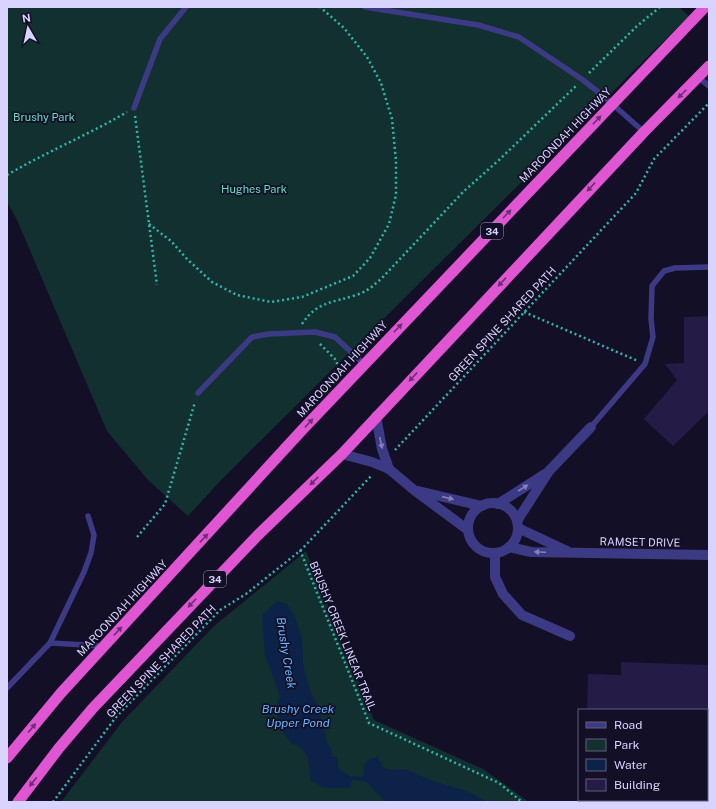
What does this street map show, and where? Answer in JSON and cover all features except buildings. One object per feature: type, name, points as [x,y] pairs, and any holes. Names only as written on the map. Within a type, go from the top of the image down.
[{"type":"highway","name":"MAROONDAH HIGHWAY","points":[[7,758],[61,693],[282,452],[705,7]]},
{"type":"highway","name":"34","points":[[18,802],[92,708],[258,535],[342,454],[644,132],[709,66]]},
{"type":"street","points":[[376,416],[385,465]]},
{"type":"street","points":[[517,524],[549,471],[591,427]]},
{"type":"street","points":[[342,454],[385,465],[414,490],[468,530]]},
{"type":"street","points":[[498,504],[549,471]]},
{"type":"street","points":[[414,490],[482,506]]},
{"type":"street","points":[[490,503],[498,504],[509,510],[517,524],[517,535],[509,548],[496,553],[488,553],[480,550],[474,545],[470,538],[468,523],[471,516],[482,506],[490,503]]},
{"type":"street","name":"RAMSET DRIVE","points":[[517,524],[571,553]]},
{"type":"street","name":"RAMSET DRIVE","points":[[509,548],[531,552],[709,555]]},
{"type":"street","points":[[496,553],[495,577],[503,594],[522,615],[570,636]]},
{"type":"lane","points":[[134,108],[160,39],[186,7]]},
{"type":"lane","points":[[365,7],[478,25],[519,37],[583,80],[644,132]]},
{"type":"lane","points":[[698,78],[709,86]]},
{"type":"lane","points":[[591,427],[645,364],[653,337],[651,319],[652,286],[664,271],[675,268],[709,267]]},
{"type":"lane","points":[[198,393],[252,337],[269,334],[315,332],[335,337],[364,364]]},
{"type":"lane","points":[[7,688],[50,643],[84,572],[91,553],[94,535],[88,516]]},
{"type":"lane","points":[[50,643],[105,646]]},
{"type":"path","points":[[149,224],[171,241],[187,259],[212,282],[237,294],[271,302],[302,297],[353,276],[370,258],[389,224],[396,195],[396,161],[392,119],[381,83],[367,57],[344,28],[320,7]]},
{"type":"path","points":[[297,333],[307,316],[316,308],[357,295],[370,289],[464,192],[583,80],[637,26],[660,7]]},
{"type":"path","name":"GREEN SPINE SHARED PATH","points":[[53,802],[116,717],[220,610],[246,594],[301,550],[385,465],[524,312],[636,193],[654,159],[709,103]]},
{"type":"path","points":[[7,175],[46,153],[102,126],[134,108],[158,285]]},
{"type":"path","points":[[524,312],[645,364]]},
{"type":"path","points":[[314,341],[319,343],[328,351],[336,360],[338,367],[331,379],[320,391]]},
{"type":"path","points":[[137,537],[165,504],[198,393]]},
{"type":"path","name":"BRUSHY CREEK LINEAR TRAIL","points":[[301,550],[369,724],[499,782],[522,802]]},
{"type":"green space","name":"Hughes Park","points":[[7,7],[679,7],[689,16],[223,478],[188,516],[148,480],[107,431],[17,220],[7,202]]},
{"type":"green space","points":[[306,551],[374,720],[483,769],[529,802],[61,802],[122,722],[214,626]]},
{"type":"water","name":"Brushy Creek Upper Pond","points":[[277,601],[287,604],[295,617],[302,639],[305,673],[312,695],[318,706],[327,742],[332,751],[331,756],[338,758],[338,768],[352,778],[350,788],[324,788],[311,781],[308,758],[302,748],[291,743],[278,725],[276,707],[280,696],[265,655],[262,615]]},
{"type":"water","points":[[378,757],[383,767],[390,770],[404,769],[433,781],[469,792],[488,802],[385,802],[368,783],[363,780],[364,765],[369,759]]},
{"type":"waterway","name":"Brushy Creek","points":[[346,778],[368,779]]},
{"type":"park label","name":"Brushy Park","points":[[44,117]]}]
